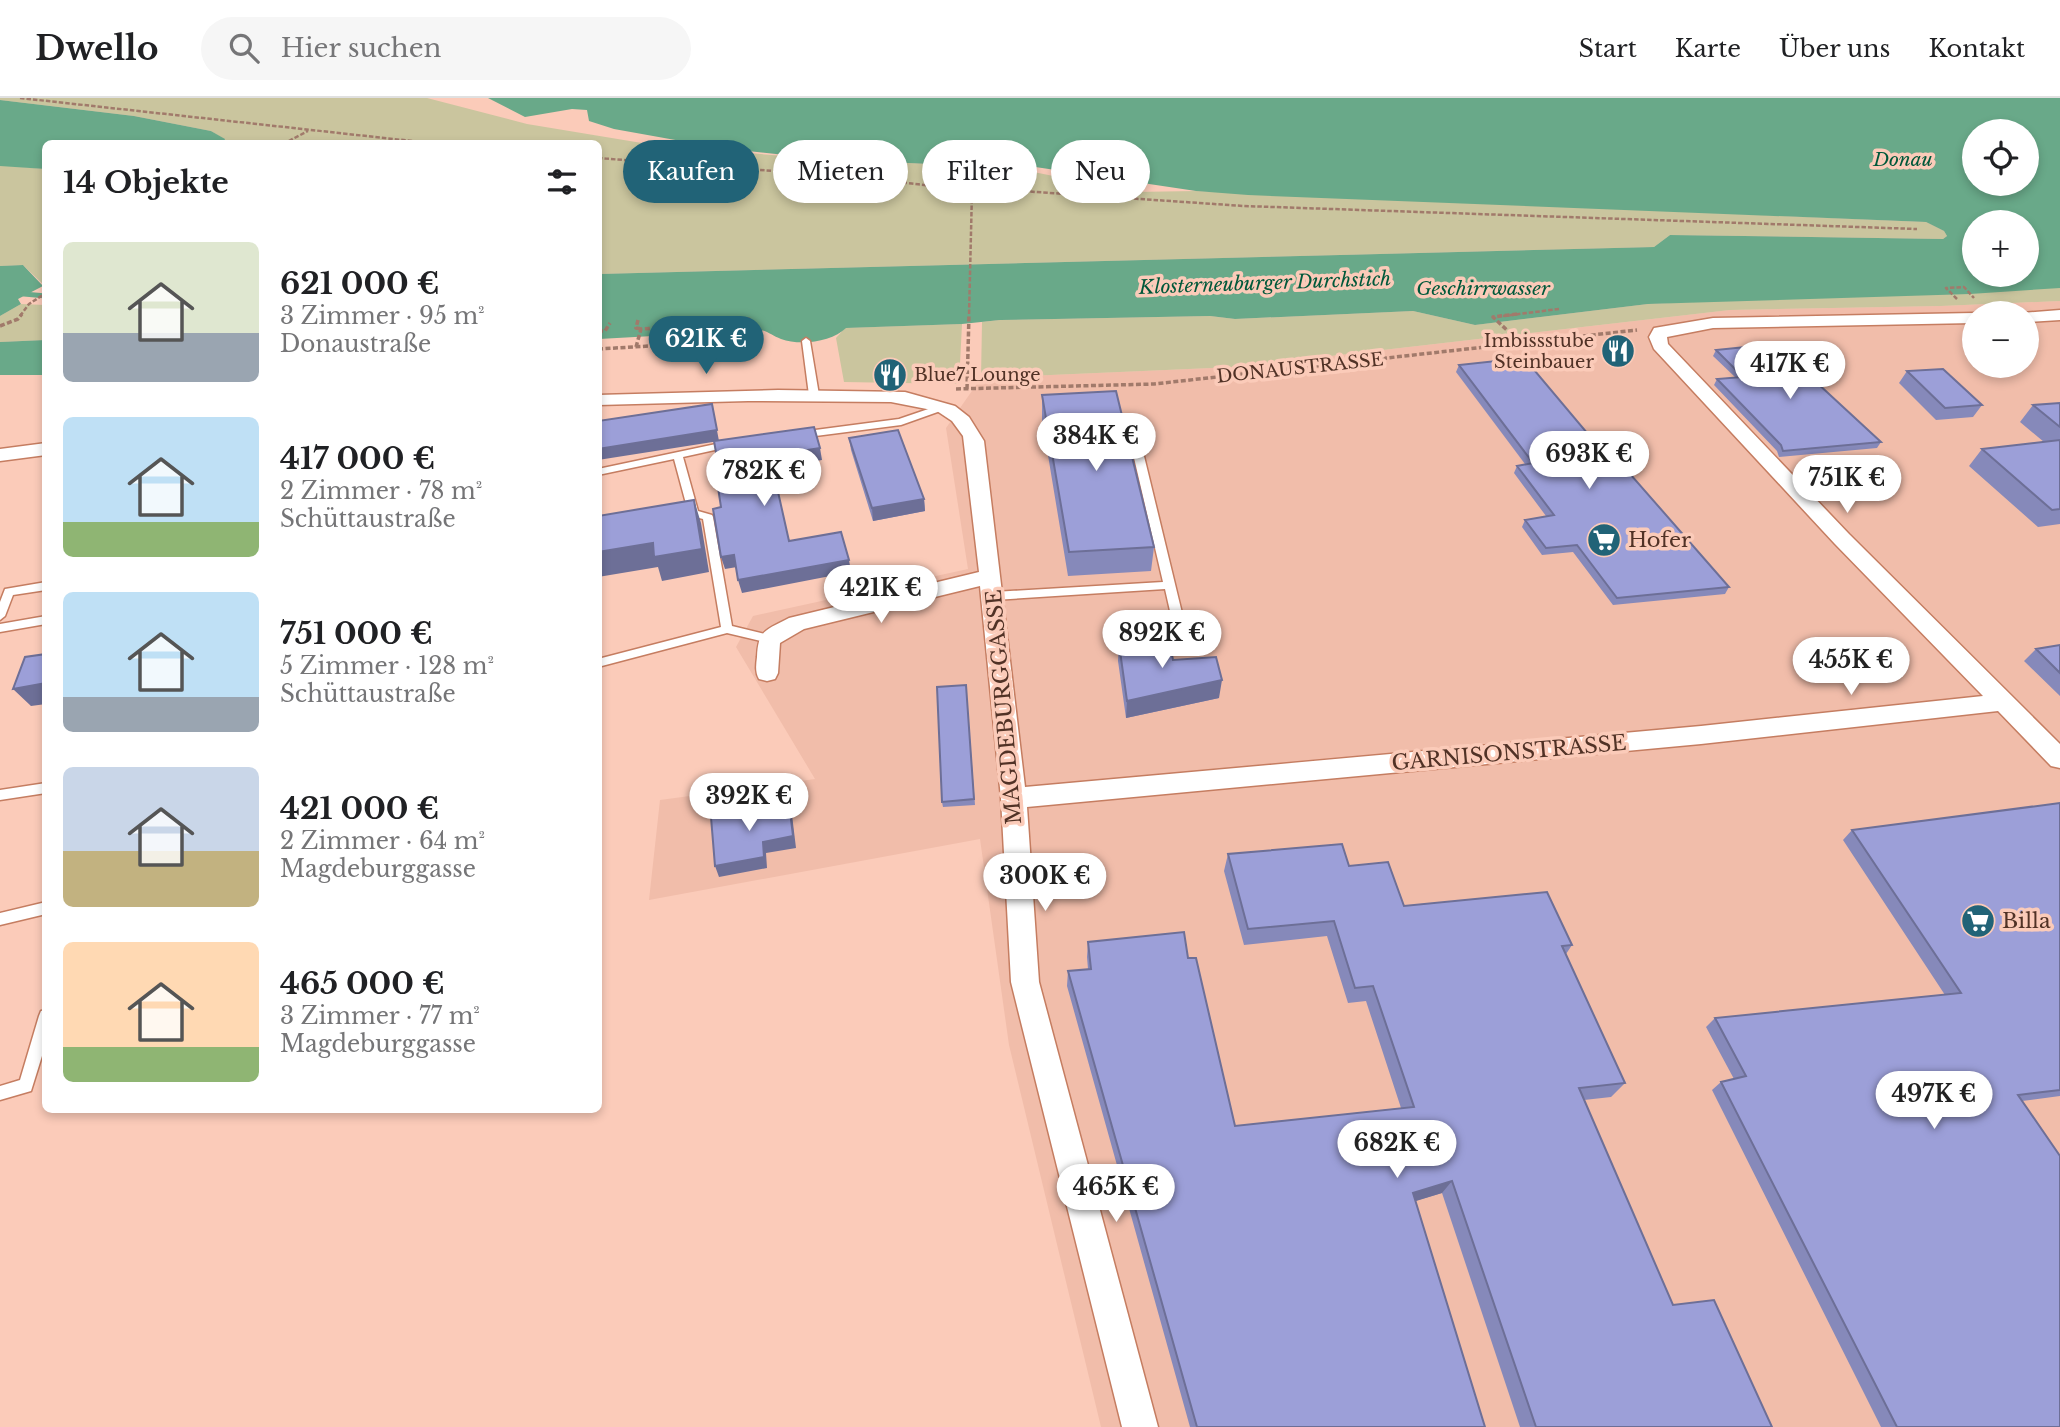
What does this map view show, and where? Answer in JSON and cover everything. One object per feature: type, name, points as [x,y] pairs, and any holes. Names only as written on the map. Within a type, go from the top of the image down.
[{"type":"street","points":[[2039,316],[2060,315]]},
{"type":"street","points":[[1962,318],[1726,323],[1660,332],[1658,338],[1660,345],[1756,451],[2060,760]]},
{"type":"street","points":[[602,400],[759,393],[900,398],[943,407]]},
{"type":"street","name":"MAGDEBURGGASSE","points":[[943,407],[958,416],[975,441],[1014,799],[1025,982],[1140,1427]]},
{"type":"street","points":[[0,455],[42,450]]},
{"type":"street","points":[[767,673],[769,639],[797,623],[992,586]]},
{"type":"street","name":"GARNISONSTRASSE","points":[[1014,799],[1702,735],[2004,702]]},
{"type":"lane","points":[[806,341],[814,395]]},
{"type":"lane","points":[[783,437],[901,422],[943,407]]},
{"type":"lane","points":[[1130,419],[1184,646]]},
{"type":"lane","points":[[602,471],[743,442]]},
{"type":"lane","points":[[677,454],[694,513]]},
{"type":"lane","points":[[680,515],[694,513],[708,517],[727,629]]},
{"type":"lane","points":[[992,586],[1169,585]]},
{"type":"lane","points":[[0,616],[9,592],[42,587]]},
{"type":"lane","points":[[0,628],[42,621]]},
{"type":"lane","points":[[602,662],[727,629],[769,639]]},
{"type":"lane","points":[[0,795],[42,789]]},
{"type":"lane","points":[[0,919],[42,909]]},
{"type":"lane","points":[[0,1093],[26,1086],[42,1030]]},
{"type":"path","points":[[20,98],[402,140]]},
{"type":"path","points":[[290,140],[309,130]]},
{"type":"path","points":[[602,158],[922,184]]},
{"type":"path","points":[[1037,192],[1244,206],[1917,229]]},
{"type":"path","name":"DONAUSTRASSE","points":[[972,203],[967,389],[1154,384],[1631,329]]},
{"type":"path","points":[[1952,294],[1946,288],[1964,288],[1970,294]]},
{"type":"path","points":[[0,326],[18,319],[29,304],[42,296]]},
{"type":"path","points":[[1518,342],[1509,336],[1511,334],[1493,317],[1559,309]]},
{"type":"path","points":[[687,320],[687,327],[748,323],[749,315]]},
{"type":"path","points":[[638,320],[636,328],[641,329],[658,328],[662,320]]},
{"type":"path","points":[[602,331],[605,331],[610,323]]},
{"type":"path","points":[[725,342],[726,324]]},
{"type":"path","points":[[636,347],[641,329]]},
{"type":"path","points":[[602,349],[753,340],[757,349]]},
{"type":"shaded area","points":[[0,98],[427,98],[527,124],[624,140],[623,203],[759,203],[759,154],[773,155],[773,203],[908,203],[908,163],[922,164],[922,203],[1037,203],[1037,173],[1051,176],[1051,203],[1150,203],[1150,192],[1196,191],[1926,222],[1944,231],[1947,236],[1943,239],[1670,235],[1654,247],[602,274],[602,140],[224,140],[211,131],[134,116]]},
{"type":"shaded area","points":[[0,165],[42,169],[42,283],[23,265],[0,266]]},
{"type":"shaded area","points":[[2060,286],[2060,301],[1962,301],[1962,305],[1941,306],[1730,310],[1235,367],[981,378],[982,322],[1000,320],[1210,316],[1235,319],[1413,311],[1475,325],[1648,304]]},
{"type":"shaded area","points":[[2060,301],[2060,1427],[1101,1427],[1009,1045],[980,839],[649,900],[660,800],[815,779],[736,647],[753,616],[968,569],[946,428],[981,378],[1235,367],[1730,310],[1962,305],[1962,378],[2039,378],[2039,302]]},
{"type":"shaded area","points":[[21,304],[42,305],[42,340],[0,342],[0,316]]},
{"type":"shaded area","points":[[962,324],[959,384],[844,382],[836,338],[845,328]]},
{"type":"water","points":[[488,98],[2060,98],[2060,288],[1970,294],[1648,304],[1475,325],[1413,311],[1235,319],[1210,316],[1000,320],[846,328],[833,337],[806,342],[781,339],[761,330],[602,339],[602,274],[1654,247],[1670,235],[1943,239],[1947,236],[1944,231],[1926,222],[1196,191],[1150,184],[1150,140],[1051,140],[1051,169],[1037,167],[1037,140],[922,140],[922,164],[908,163],[908,140],[773,140],[773,154],[759,152],[759,140],[675,140],[614,129],[589,121],[587,110],[572,109],[525,117]]},
{"type":"water","points":[[0,100],[134,116],[211,131],[225,139],[42,140],[42,169],[0,166]]},
{"type":"water","points":[[23,265],[42,287],[18,299],[21,304],[0,316],[0,266]]},
{"type":"water","points":[[42,340],[42,375],[0,375],[0,342]]},
{"type":"building","points":[[1775,344],[1881,442],[1783,451],[1781,445],[1717,379],[1743,377],[1716,350]]},
{"type":"building","name":"Hofer","points":[[1524,358],[1603,452],[1610,451],[1729,587],[1617,598],[1577,545],[1546,548],[1525,520],[1554,515],[1517,466],[1533,463],[1459,365]]},
{"type":"building","points":[[1943,369],[1982,405],[1945,408],[1907,371]]},
{"type":"building","points":[[1116,391],[1154,547],[1069,552],[1042,395]]},
{"type":"building","points":[[2060,403],[2060,427],[2033,405]]},
{"type":"building","points":[[712,404],[717,430],[602,448],[602,420]]},
{"type":"building","points":[[814,427],[820,448],[770,456],[789,541],[841,532],[849,560],[738,580],[734,555],[721,557],[713,509],[721,507],[717,481],[721,481],[714,441]]},
{"type":"building","points":[[898,430],[924,499],[872,508],[849,438]]},
{"type":"building","points":[[2060,440],[2060,509],[2052,510],[1982,449]]},
{"type":"building","points":[[694,500],[702,549],[654,557],[653,543],[602,551],[602,515]]},
{"type":"building","points":[[1169,640],[1173,660],[1216,657],[1222,680],[1127,701],[1119,644]]},
{"type":"building","points":[[2060,645],[2060,673],[2036,649]]},
{"type":"building","points":[[42,655],[42,684],[13,689],[25,657]]},
{"type":"building","points":[[966,685],[974,799],[942,802],[937,687]]},
{"type":"building","points":[[789,803],[793,836],[763,842],[764,857],[715,866],[711,817]]},
{"type":"building","points":[[2060,803],[2060,1090],[2018,1095],[2060,1156],[2060,1427],[1897,1427],[1721,1082],[1746,1076],[1715,1018],[1961,993],[1852,830]]},
{"type":"building","points":[[1342,844],[1349,866],[1388,862],[1404,906],[1547,892],[1572,945],[1562,946],[1625,1083],[1579,1088],[1673,1305],[1714,1300],[1772,1427],[1536,1427],[1452,1181],[1413,1193],[1485,1427],[1197,1427],[1068,971],[1091,969],[1088,942],[1184,932],[1188,958],[1196,958],[1235,1126],[1414,1107],[1373,986],[1355,988],[1334,921],[1248,929],[1228,854]]},
{"type":"waterway","points":[[24,294],[42,296]]},
{"type":"place","name":"Imbissstube Steinbauer","points":[[1618,351]]},
{"type":"place","name":"Blue7 Lounge","points":[[890,375]]},
{"type":"place","name":"Hofer","points":[[1604,540]]},
{"type":"place","name":"Billa","points":[[1978,921]]},
{"type":"water label","name":"Donau","points":[[1903,159]]},
{"type":"water label","name":"Klosterneuburger Durchstich","points":[[1265,283]]},
{"type":"water label","name":"Geschirrwasser","points":[[1483,288]]}]
